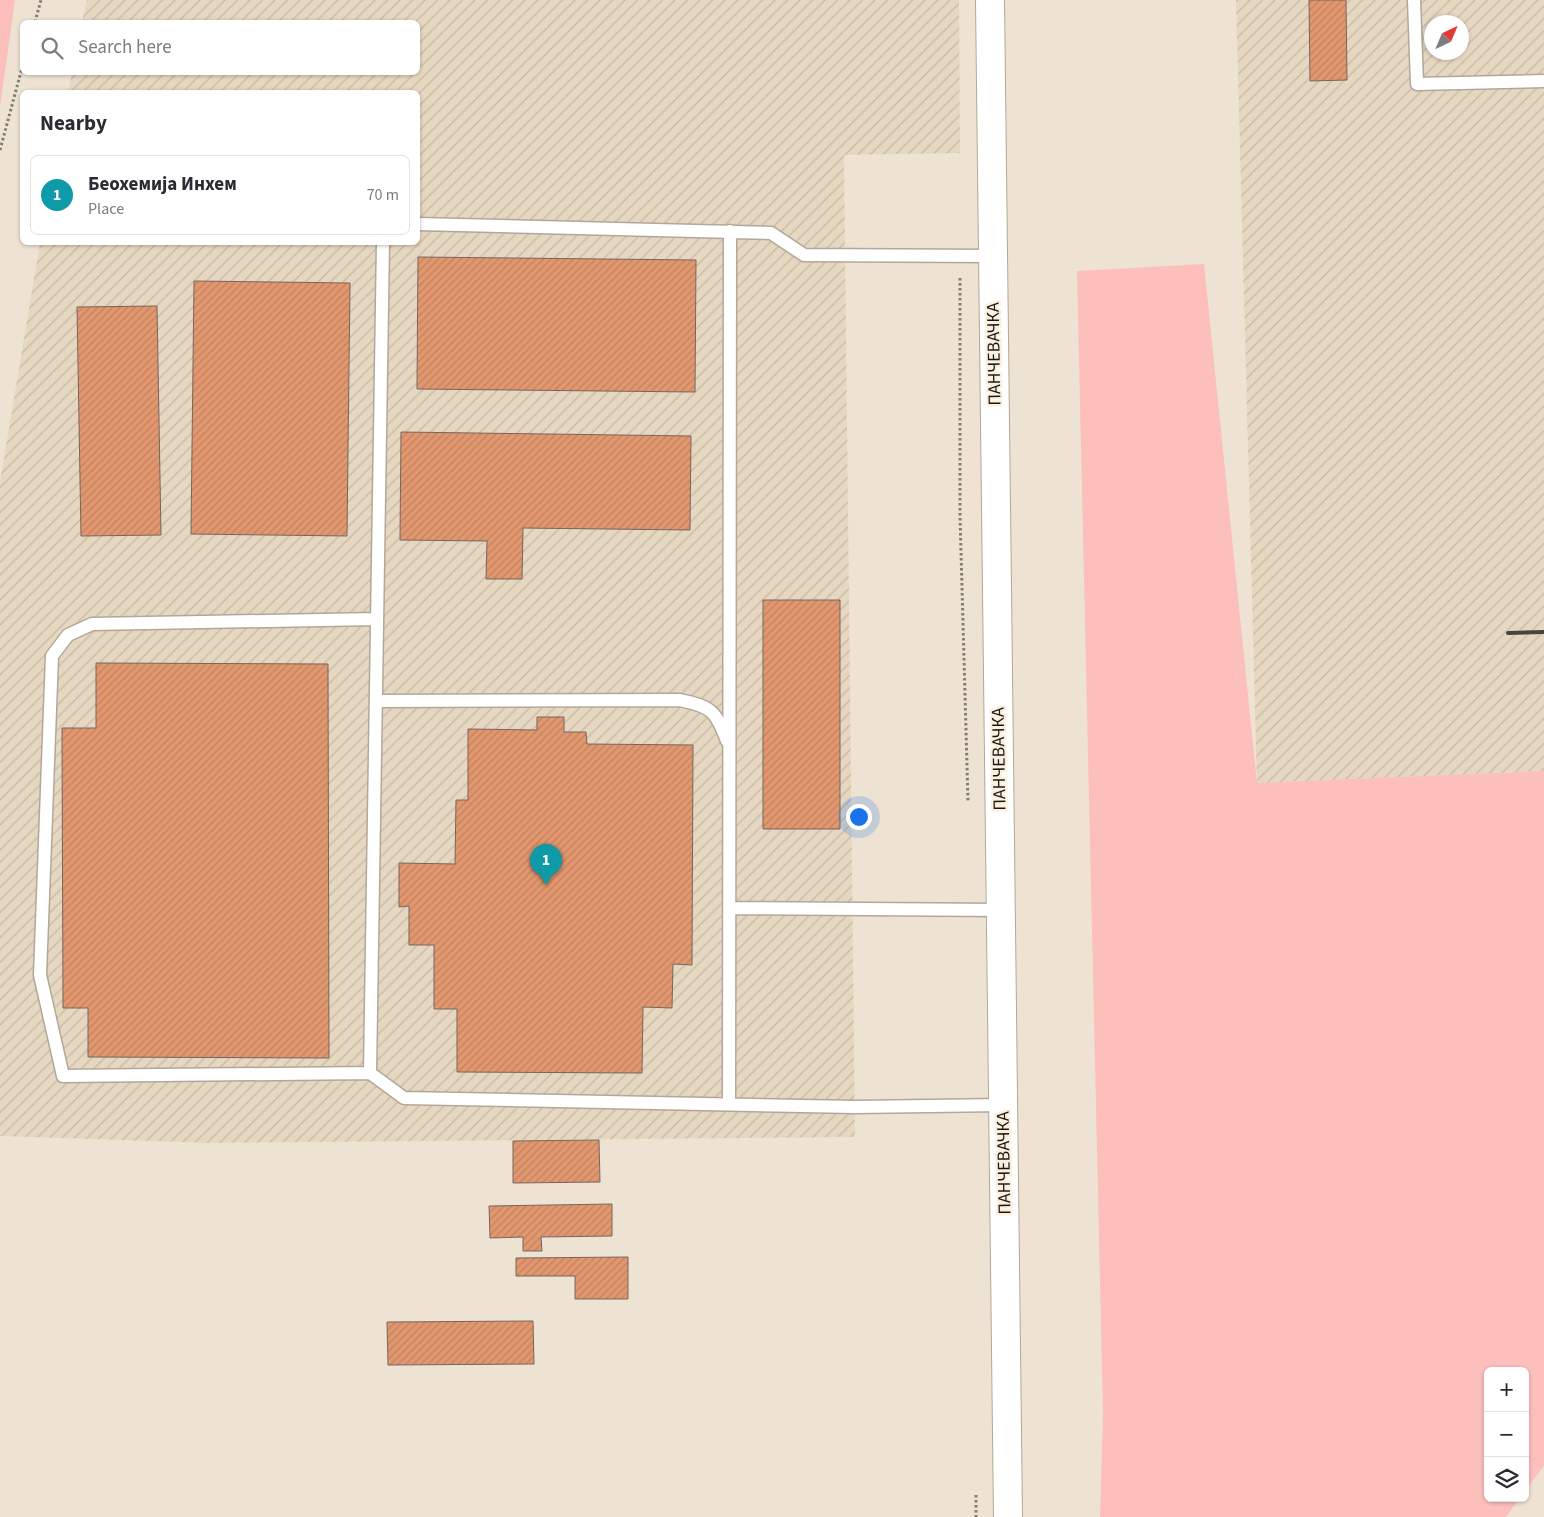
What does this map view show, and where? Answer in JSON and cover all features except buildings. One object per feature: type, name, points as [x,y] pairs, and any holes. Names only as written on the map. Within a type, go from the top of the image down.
[{"type":"street","name":"ПАНЧЕВАЧКА","points":[[990,0],[1008,1517]]},
{"type":"lane","points":[[1414,0],[1416,84],[1544,81]]},
{"type":"lane","points":[[420,224],[770,232],[804,255],[993,256]]},
{"type":"lane","points":[[729,1104],[730,231]]},
{"type":"lane","points":[[370,1073],[383,245]]},
{"type":"lane","points":[[377,619],[92,624],[68,635],[52,656],[40,975],[63,1076],[370,1073],[404,1098],[855,1107],[1003,1105]]},
{"type":"lane","points":[[376,701],[679,700],[701,704],[719,719],[730,748]]},
{"type":"lane","points":[[730,908],[1001,910]]},
{"type":"path","points":[[36,20],[41,0]]},
{"type":"path","points":[[0,150],[20,75]]},
{"type":"shaded area","points":[[0,0],[15,0],[0,107]]},
{"type":"shaded area","points":[[87,0],[959,0],[960,153],[844,155],[855,1137],[213,1143],[0,1136],[0,482],[40,245],[420,245],[420,90],[68,90],[72,75],[420,75],[420,20],[82,20]]},
{"type":"shaded area","points":[[1236,0],[1544,0],[1544,771],[1257,783]]},
{"type":"shaded area","points":[[1204,264],[1257,783],[1544,771],[1544,1466],[1529,1486],[1529,1367],[1484,1367],[1484,1502],[1517,1502],[1506,1517],[1100,1517],[1103,1415],[1077,271]]},
{"type":"railway","points":[[1508,633],[1544,632]]},
{"type":"place","name":"Беохемија Инхем","points":[[546,885]]}]
